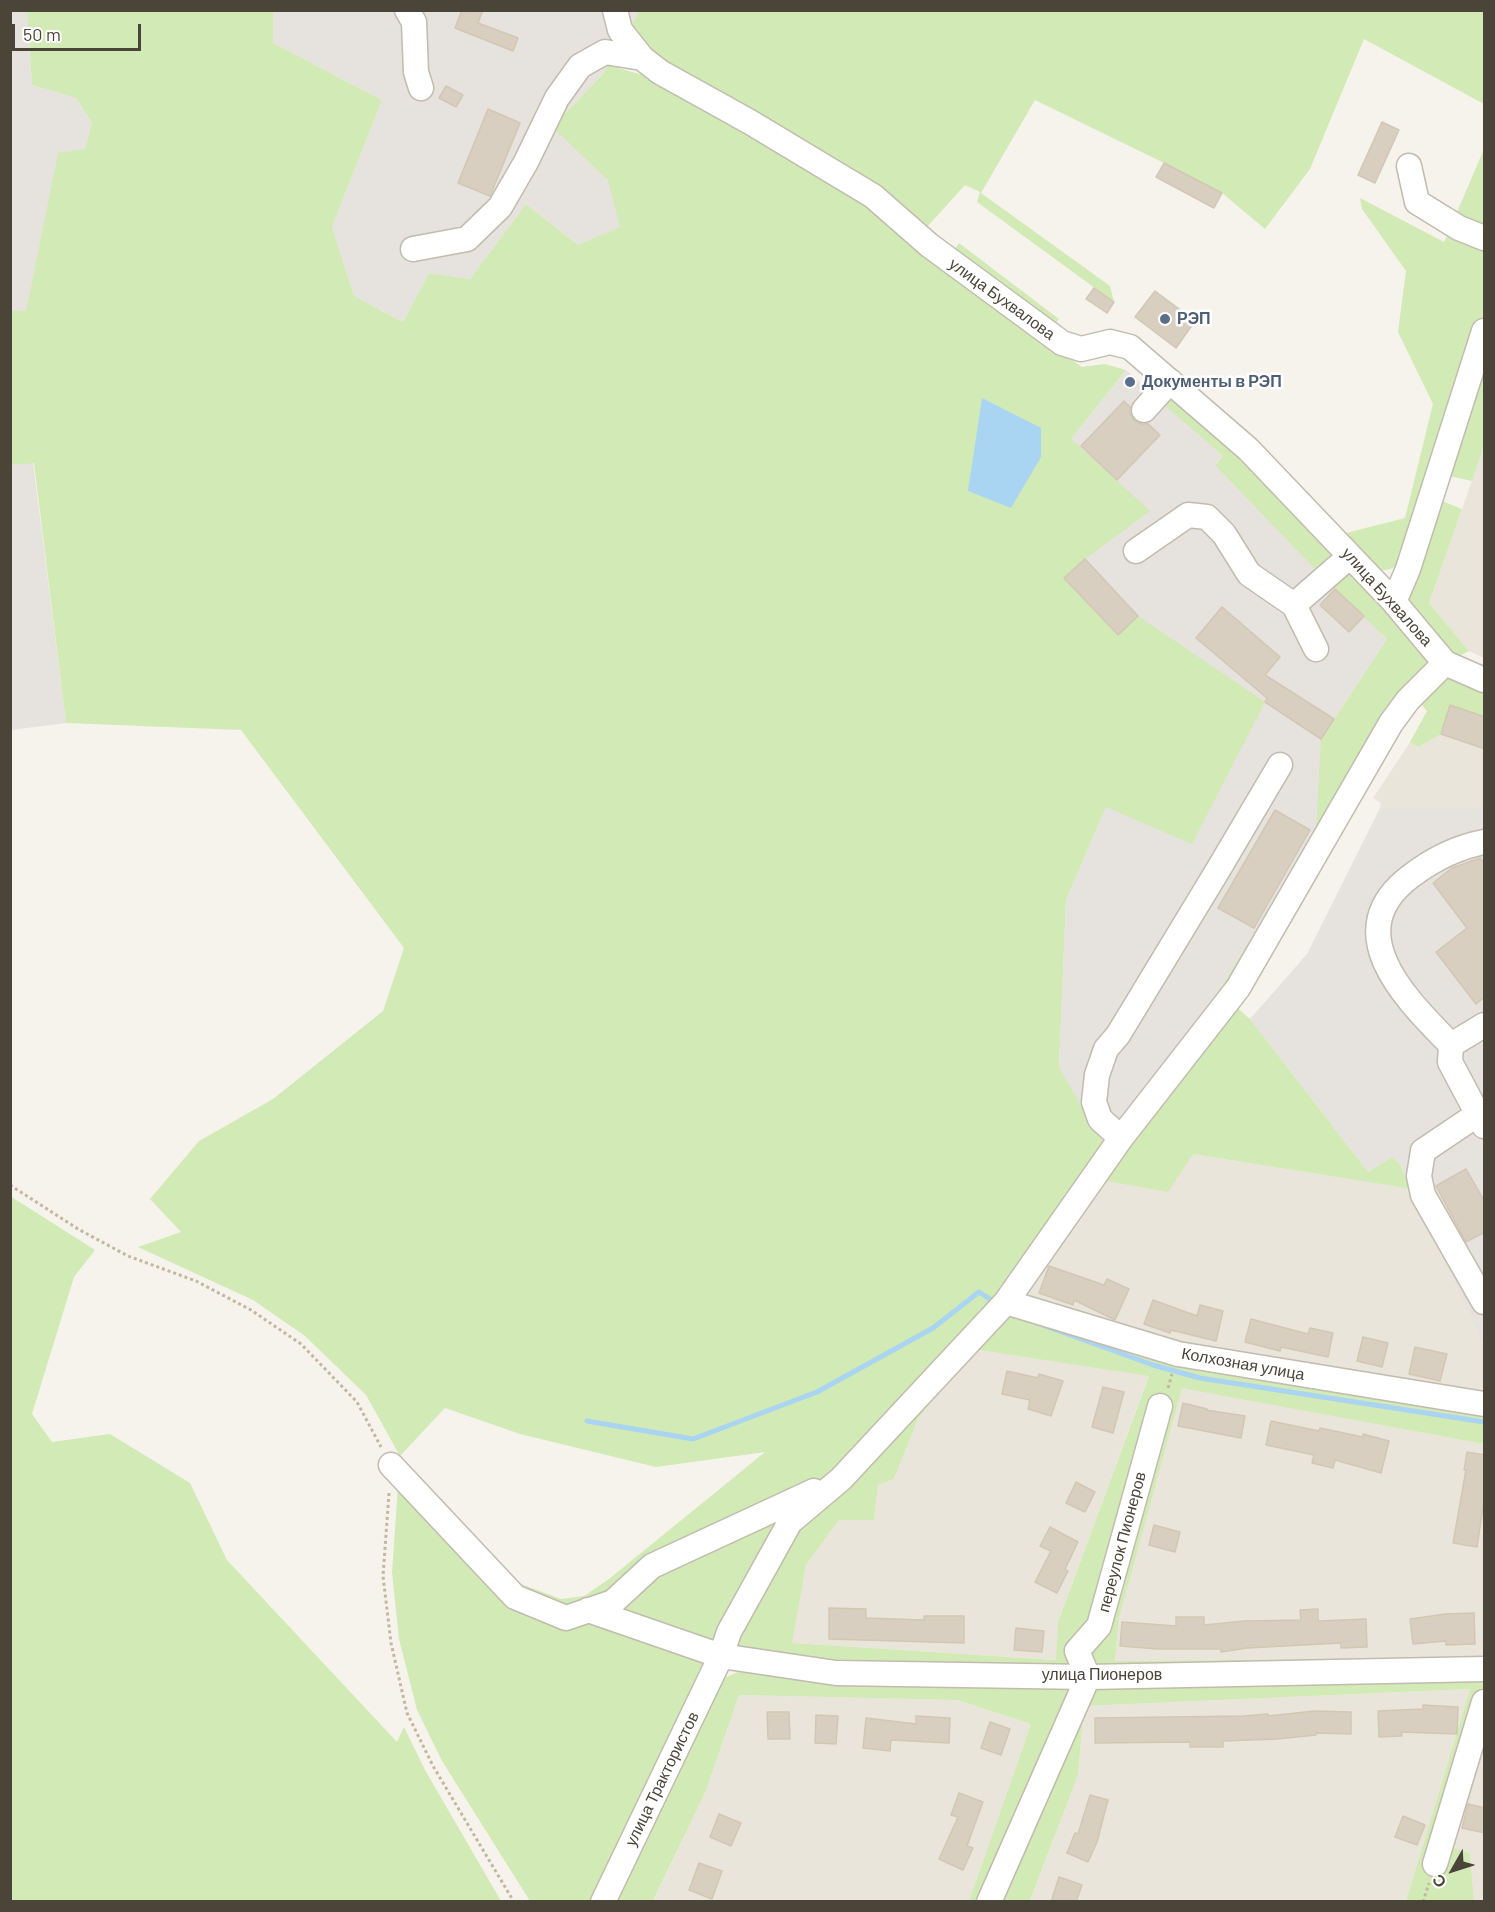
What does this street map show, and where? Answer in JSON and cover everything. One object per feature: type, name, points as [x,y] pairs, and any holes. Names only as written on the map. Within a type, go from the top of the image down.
[{"type":"street","points":[[408,10],[414,22],[416,72],[421,88]]},
{"type":"street","name":"улица Бухвалова","points":[[615,10],[620,30],[642,58],[660,72],[750,122],[873,196],[929,245],[1062,343],[1081,349],[1110,342],[1130,347],[1248,449],[1394,602],[1445,663],[1485,680]]},
{"type":"street","points":[[413,249],[467,239],[500,207],[526,162],[557,99],[580,66],[605,52],[642,58]]},
{"type":"street","points":[[1409,166],[1417,202],[1459,228],[1485,238]]},
{"type":"street","points":[[1394,602],[1408,569],[1485,331]]},
{"type":"street","points":[[1144,410],[1170,381]]},
{"type":"street","points":[[1136,551],[1188,515],[1208,517],[1224,534],[1249,574],[1294,605],[1316,648]]},
{"type":"street","points":[[1294,605],[1350,556]]},
{"type":"street","name":"улица Трактористов","points":[[603,1902],[721,1656],[729,1632],[790,1522],[841,1479],[1006,1302],[1121,1137],[1238,988],[1391,723],[1408,700],[1445,663]]},
{"type":"street","points":[[1121,1137],[1101,1119],[1094,1102],[1097,1075],[1106,1050],[1118,1035],[1189,919],[1280,765]]},
{"type":"street","points":[[1485,842],[1469,845],[1426,865],[1401,884],[1383,907],[1377,937],[1383,960],[1395,983],[1416,1009],[1451,1045],[1450,1062],[1481,1120],[1423,1150],[1419,1176],[1423,1195],[1485,1302]]},
{"type":"street","points":[[1451,1045],[1485,1025]]},
{"type":"street","name":"Колхозная улица","points":[[1006,1302],[1178,1354],[1485,1404]]},
{"type":"street","name":"переулок Пионеров","points":[[1088,1677],[1077,1651],[1099,1626],[1160,1406]]},
{"type":"street","points":[[391,1465],[515,1597],[566,1618],[613,1602],[652,1566],[841,1479]]},
{"type":"street","name":"улица Пионеров","points":[[588,1610],[721,1656],[836,1673],[1088,1677],[1485,1669]]},
{"type":"street","points":[[989,1902],[1088,1677]]},
{"type":"street","points":[[1435,1864],[1485,1702]]},
{"type":"path","points":[[10,1185],[88,1235],[128,1256],[196,1281],[251,1310],[301,1344],[357,1402],[391,1465],[383,1576],[391,1643],[407,1713],[433,1766],[514,1902]]},
{"type":"shaded area","points":[[10,11],[27,11],[32,85],[76,98],[92,123],[85,149],[58,154],[26,312],[11,311]]},
{"type":"shaded area","points":[[273,11],[640,11],[602,75],[552,127],[609,180],[621,227],[578,245],[526,204],[470,279],[429,273],[403,322],[354,296],[332,227],[382,100],[273,43]]},
{"type":"shaded area","points":[[1126,370],[1223,456],[1215,464],[1387,639],[1334,719],[1316,832],[1220,989],[1107,1149],[1059,1068],[1066,900],[1106,807],[1118,635],[1064,578],[1085,559],[1071,439]]},
{"type":"shaded area","points":[[1484,446],[1484,658],[1469,651],[1429,603]]},
{"type":"shaded area","points":[[33,462],[66,723],[11,730],[10,465]]},
{"type":"shaded area","points":[[1442,694],[1484,710],[1484,808],[1380,808],[1381,803],[1373,798]]},
{"type":"shaded area","points":[[1380,808],[1484,808],[1484,1349],[1399,1163],[1392,1157],[1368,1172],[1250,1019],[1307,954]]},
{"type":"shaded area","points":[[1193,1154],[1411,1189],[1484,1349],[1484,1391],[1385,1381],[1180,1350],[1021,1301],[1101,1180]]},
{"type":"shaded area","points":[[972,1349],[1149,1375],[1058,1622],[1057,1660],[791,1643],[806,1565],[839,1520],[874,1520],[878,1485],[894,1479],[918,1419]]},
{"type":"shaded area","points":[[1182,1387],[1484,1444],[1483,1658],[1115,1661],[1119,1619]]},
{"type":"shaded area","points":[[1470,1689],[1406,1901],[1030,1902],[1078,1775],[1084,1706]]},
{"type":"shaded area","points":[[739,1695],[957,1700],[1031,1724],[969,1901],[653,1902],[706,1791]]},
{"type":"shaded area","points":[[1484,1721],[1484,1901],[1474,1901],[1470,1853],[1448,1847]]},
{"type":"green space","points":[[640,10],[1484,11],[1484,104],[1364,39],[1310,169],[1265,229],[1222,193],[1035,100],[981,193],[1110,286],[1114,302],[977,202],[980,192],[965,185],[927,227],[882,194],[660,63],[629,29]]},
{"type":"green space","points":[[27,11],[273,11],[273,43],[382,100],[332,227],[354,296],[403,322],[429,273],[470,279],[526,204],[578,245],[620,227],[608,180],[552,127],[602,75],[608,65],[646,76],[869,202],[922,253],[1082,367],[1105,364],[1126,370],[1071,439],[1150,511],[1085,559],[1064,578],[1117,635],[1138,616],[1265,702],[1192,844],[1106,807],[1066,900],[1059,1067],[1107,1149],[1000,1299],[850,1459],[786,1513],[592,1901],[530,1901],[442,1761],[417,1710],[399,1639],[392,1573],[400,1456],[366,1395],[305,1336],[253,1300],[138,1247],[181,1232],[150,1199],[199,1141],[273,1099],[383,1011],[404,948],[241,730],[66,723],[34,463],[11,465],[10,311],[26,311],[58,153],[85,149],[92,123],[76,98],[32,85]],"holes":[[[445,1408],[520,1434],[656,1467],[765,1452],[609,1579],[584,1596],[561,1599],[518,1583],[400,1456]]]},
{"type":"green space","points":[[1484,149],[1484,229],[1454,219]]},
{"type":"green space","points":[[1360,198],[1444,242],[1449,232],[1484,249],[1484,315],[1406,556],[1395,567],[1386,570],[1380,570],[1368,563],[1342,534],[1405,518],[1433,404],[1398,332],[1406,271],[1362,209]]},
{"type":"green space","points":[[959,243],[1059,319],[1053,326],[953,251]]},
{"type":"green space","points":[[1484,353],[1484,446],[1472,481],[1445,475]]},
{"type":"green space","points":[[1172,397],[1240,456],[1331,555],[1319,573],[1215,465],[1223,456],[1161,402]]},
{"type":"green space","points":[[1437,499],[1462,509],[1429,603],[1469,651],[1459,656],[1448,650],[1407,599]]},
{"type":"green space","points":[[1348,572],[1426,655],[1429,663],[1235,984],[1120,1130],[1220,989],[1316,832],[1321,739],[1387,639],[1328,582]]},
{"type":"green space","points":[[1450,677],[1484,691],[1484,717],[1450,705],[1441,734],[1418,747],[1410,742],[1427,711],[1417,699],[1429,685]]},
{"type":"green space","points":[[1234,1005],[1250,1019],[1368,1172],[1392,1157],[1399,1163],[1411,1189],[1193,1154],[1168,1192],[1101,1180]]},
{"type":"green space","points":[[10,1196],[95,1250],[74,1277],[32,1414],[52,1442],[110,1434],[190,1483],[227,1560],[397,1742],[404,1727],[425,1770],[501,1901],[11,1901]]},
{"type":"green space","points":[[1008,1306],[1484,1408],[1484,1444],[1182,1388],[1119,1619],[1115,1661],[1483,1658],[1484,1648],[1484,1664],[1093,1670],[1087,1655],[1092,1624],[1066,1647],[1075,1667],[832,1665],[737,1651],[735,1638],[794,1526]],"holes":[[[972,1349],[1149,1376],[1058,1622],[1056,1660],[792,1643],[806,1565],[839,1520],[874,1520],[878,1485],[894,1479],[918,1419]]]},
{"type":"green space","points":[[752,1666],[1080,1681],[983,1901],[969,1901],[1031,1724],[957,1700],[739,1695],[706,1791],[653,1901],[612,1902],[724,1678]]},
{"type":"green space","points":[[1484,1674],[1484,1721],[1449,1847],[1470,1853],[1474,1901],[1406,1901],[1470,1689],[1084,1706],[1078,1775],[1030,1901],[995,1902],[1090,1683]]},
{"type":"water","points":[[982,398],[1041,428],[1041,457],[1011,508],[968,491]]},
{"type":"building","points":[[462,10],[483,10],[478,23],[518,38],[513,51],[455,28]]},
{"type":"building","points":[[446,86],[463,95],[456,107],[439,98]]},
{"type":"building","points":[[488,109],[520,123],[490,196],[458,183]]},
{"type":"building","points":[[1382,122],[1399,130],[1375,183],[1358,175]]},
{"type":"building","points":[[1164,163],[1222,193],[1214,208],[1156,177]]},
{"type":"building","points":[[1094,288],[1114,302],[1107,313],[1086,299]]},
{"type":"building","name":"РЭП","points":[[1155,291],[1195,321],[1176,348],[1135,317]]},
{"type":"building","points":[[1124,401],[1130,407],[1130,414],[1134,420],[1141,424],[1148,424],[1160,435],[1117,480],[1081,446]]},
{"type":"building","points":[[1085,559],[1138,616],[1118,635],[1064,578]]},
{"type":"building","points":[[1335,589],[1364,616],[1349,632],[1320,605]]},
{"type":"building","points":[[1222,607],[1280,657],[1265,675],[1334,719],[1321,739],[1265,702],[1267,698],[1196,638]]},
{"type":"building","points":[[1450,705],[1485,717],[1485,749],[1441,734]]},
{"type":"building","points":[[1275,810],[1310,830],[1254,928],[1218,908]]},
{"type":"building","points":[[1480,858],[1485,864],[1485,997],[1476,1004],[1436,952],[1467,928],[1433,883],[1452,868]]},
{"type":"building","points":[[1466,1169],[1485,1202],[1485,1232],[1466,1242],[1436,1186]]},
{"type":"building","points":[[1049,1266],[1104,1285],[1107,1279],[1129,1289],[1115,1320],[1074,1300],[1073,1305],[1039,1293]]},
{"type":"building","points":[[1153,1300],[1197,1316],[1200,1305],[1223,1311],[1216,1341],[1171,1330],[1170,1333],[1144,1324]]},
{"type":"building","points":[[1251,1319],[1308,1334],[1310,1328],[1333,1333],[1328,1357],[1281,1347],[1280,1351],[1245,1342]]},
{"type":"building","points":[[1363,1337],[1388,1343],[1382,1367],[1357,1361]]},
{"type":"building","points":[[1415,1347],[1447,1354],[1440,1381],[1409,1374]]},
{"type":"building","points":[[1007,1371],[1038,1378],[1039,1374],[1063,1381],[1051,1416],[1028,1409],[1030,1400],[1002,1394]]},
{"type":"building","points":[[1103,1387],[1124,1392],[1113,1433],[1092,1427]]},
{"type":"building","points":[[1183,1403],[1206,1410],[1245,1416],[1241,1438],[1178,1426]]},
{"type":"building","points":[[1271,1421],[1319,1431],[1320,1428],[1363,1437],[1363,1434],[1389,1441],[1381,1473],[1335,1460],[1333,1468],[1312,1463],[1314,1455],[1266,1445]]},
{"type":"building","points":[[1467,1452],[1485,1455],[1485,1494],[1477,1547],[1453,1543]]},
{"type":"building","points":[[1076,1482],[1095,1492],[1085,1512],[1066,1503]]},
{"type":"building","points":[[1154,1525],[1180,1532],[1175,1552],[1149,1545]]},
{"type":"building","points":[[1050,1527],[1078,1542],[1057,1593],[1035,1582],[1051,1551],[1040,1546]]},
{"type":"building","points":[[829,1608],[866,1609],[866,1618],[924,1620],[924,1616],[964,1616],[964,1643],[829,1639]]},
{"type":"building","points":[[1318,1609],[1318,1621],[1366,1619],[1367,1647],[1341,1648],[1341,1643],[1247,1648],[1221,1652],[1221,1649],[1157,1649],[1120,1646],[1122,1622],[1176,1626],[1176,1617],[1204,1617],[1204,1625],[1245,1621],[1301,1620],[1300,1610]]},
{"type":"building","points":[[1474,1613],[1475,1644],[1446,1645],[1446,1641],[1413,1644],[1410,1619]]},
{"type":"building","points":[[1016,1628],[1044,1631],[1042,1652],[1014,1650]]},
{"type":"building","points":[[1423,1705],[1458,1707],[1457,1734],[1401,1732],[1402,1736],[1379,1737],[1378,1711],[1423,1709]]},
{"type":"building","points":[[1314,1711],[1351,1712],[1351,1734],[1316,1733],[1316,1735],[1277,1739],[1223,1741],[1223,1747],[1190,1747],[1190,1742],[1095,1743],[1095,1718],[1268,1714],[1268,1716]]},
{"type":"building","points":[[767,1712],[789,1712],[790,1739],[768,1739]]},
{"type":"building","points":[[816,1715],[838,1716],[836,1744],[815,1743]]},
{"type":"building","points":[[916,1716],[950,1718],[949,1743],[891,1740],[890,1751],[863,1748],[866,1718],[916,1724]]},
{"type":"building","points":[[990,1722],[1010,1729],[1001,1755],[981,1748]]},
{"type":"building","points":[[959,1793],[983,1802],[967,1846],[973,1848],[963,1870],[939,1859],[958,1817],[951,1815]]},
{"type":"building","points":[[1090,1795],[1108,1800],[1097,1842],[1088,1862],[1067,1853],[1075,1833],[1078,1834]]},
{"type":"building","points":[[1468,1804],[1485,1808],[1485,1833],[1462,1828]]},
{"type":"building","points":[[719,1814],[741,1823],[731,1846],[710,1837]]},
{"type":"building","points":[[1403,1816],[1425,1825],[1417,1845],[1395,1837]]},
{"type":"building","points":[[699,1863],[722,1871],[712,1899],[689,1890]]},
{"type":"building","points":[[1059,1877],[1082,1885],[1076,1902],[1051,1902]]},
{"type":"waterway","points":[[587,1421],[693,1439],[817,1392],[933,1328],[979,1292],[996,1303]]},
{"type":"waterway","points":[[1037,1323],[1153,1365],[1200,1378],[1484,1422]]},
{"type":"place","name":"РЭП","points":[[1165,319]]},
{"type":"place","name":"Документы в РЭП","points":[[1130,382]]}]
